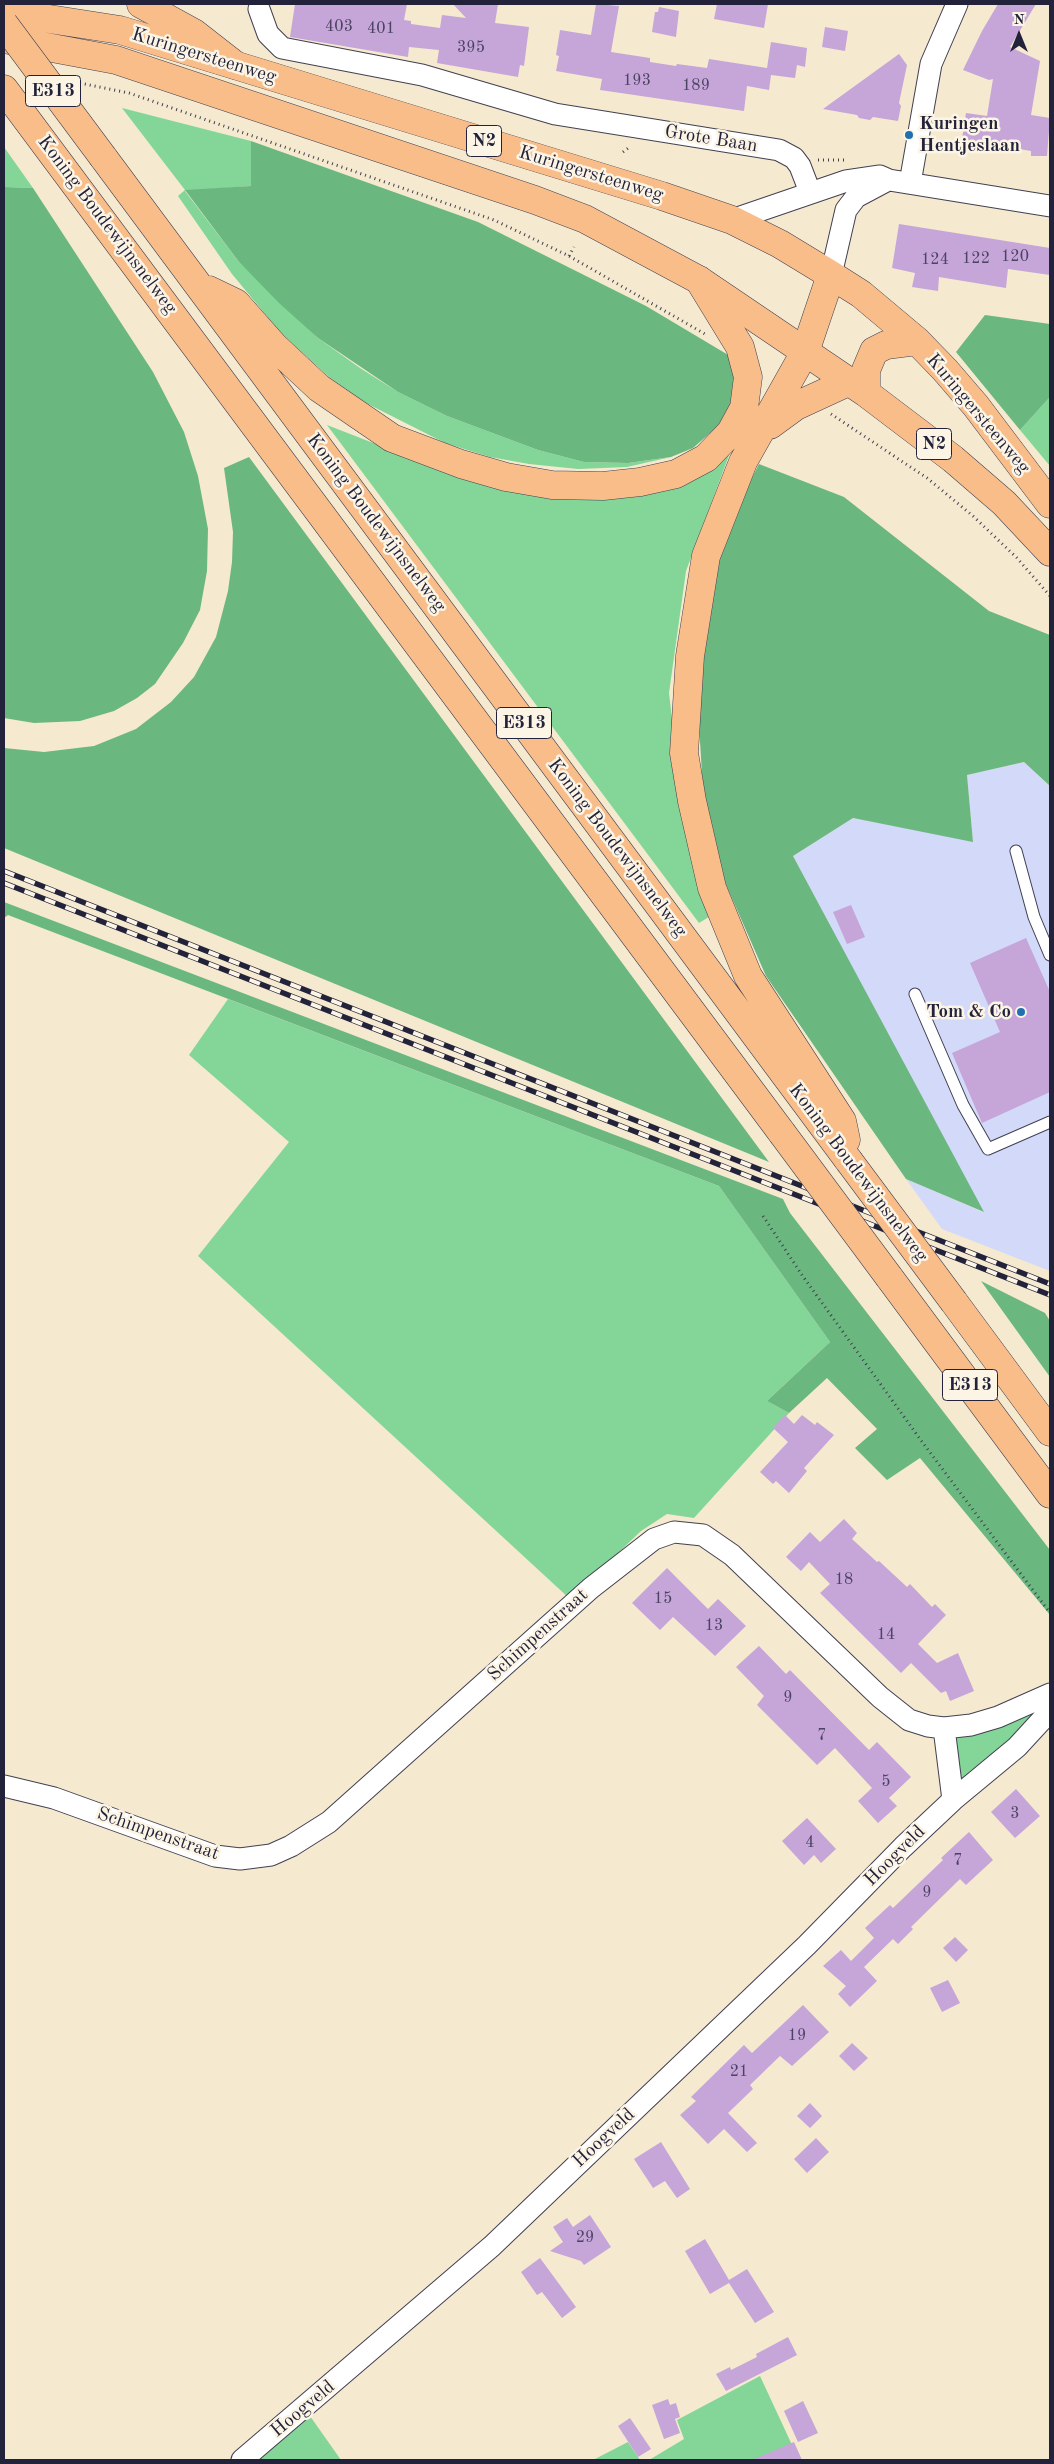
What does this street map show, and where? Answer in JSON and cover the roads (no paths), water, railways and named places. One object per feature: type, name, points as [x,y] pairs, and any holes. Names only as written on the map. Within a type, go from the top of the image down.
[{"type":"main road","points":[[141,4],[194,34],[235,65]]},
{"type":"main road","name":"Kuringersteenweg","points":[[4,12],[120,30],[652,193],[732,220],[780,244],[861,294],[916,341],[945,370],[976,406],[1050,504]]},
{"type":"main road","name":"Koning Boudewijnsnelweg","points":[[4,24],[1050,1432]]},
{"type":"main road","name":"Kuringersteenweg","points":[[4,39],[116,60],[535,200],[585,219],[699,280],[857,388],[953,458],[1004,503],[1050,552]]},
{"type":"main road","name":"Koning Boudewijnsnelweg","points":[[4,89],[50,148],[1050,1494]]},
{"type":"main road","points":[[832,275],[805,352],[743,462],[706,556],[690,656],[684,753],[712,888],[748,976],[842,1121],[849,1161]]},
{"type":"main road","points":[[199,285],[236,303],[274,346],[319,388],[392,438],[461,464],[506,477],[552,485],[603,486],[640,482],[676,474],[706,458],[731,432],[744,408],[748,378],[740,347],[699,280]]},
{"type":"main road","points":[[762,430],[796,406],[857,388],[874,351],[886,345],[916,341]]},
{"type":"street","points":[[910,183],[931,64],[957,4]]},
{"type":"street","name":"Kuringersteenweg","points":[[254,5],[268,34],[282,48],[422,75],[555,114],[588,119]]},
{"type":"street","name":"Grote Baan","points":[[588,119],[779,150],[794,158],[800,166],[810,192]]},
{"type":"street","points":[[732,220],[810,192],[858,178],[880,176],[888,180],[1050,206]]},
{"type":"street","points":[[832,275],[846,210],[856,197],[888,180]]},
{"type":"street","name":"Schimpenstraat","points":[[4,1786],[54,1798],[215,1856],[240,1859],[271,1855],[291,1846],[328,1822],[591,1588],[654,1539],[674,1532],[703,1535],[732,1555],[880,1697],[910,1720],[928,1726],[944,1728],[971,1725],[998,1717],[1050,1694]]},
{"type":"street","name":"Hoogveld","points":[[242,2460],[492,2246],[807,1945],[903,1847],[953,1800],[1017,1747],[1050,1711]]},
{"type":"street","points":[[944,1728],[953,1800]]},
{"type":"lane","points":[[1016,851],[1034,917],[1050,955]]},
{"type":"lane","points":[[914,994],[963,1105],[988,1150],[1050,1122]]},
{"type":"railway","points":[[4,871],[1050,1284]]},
{"type":"railway","points":[[4,883],[1050,1295]]},
{"type":"place","name":"Kuringen Hentjeslaan","points":[[909,135]]},
{"type":"place","name":"Tom & Co","points":[[1021,1012]]}]
